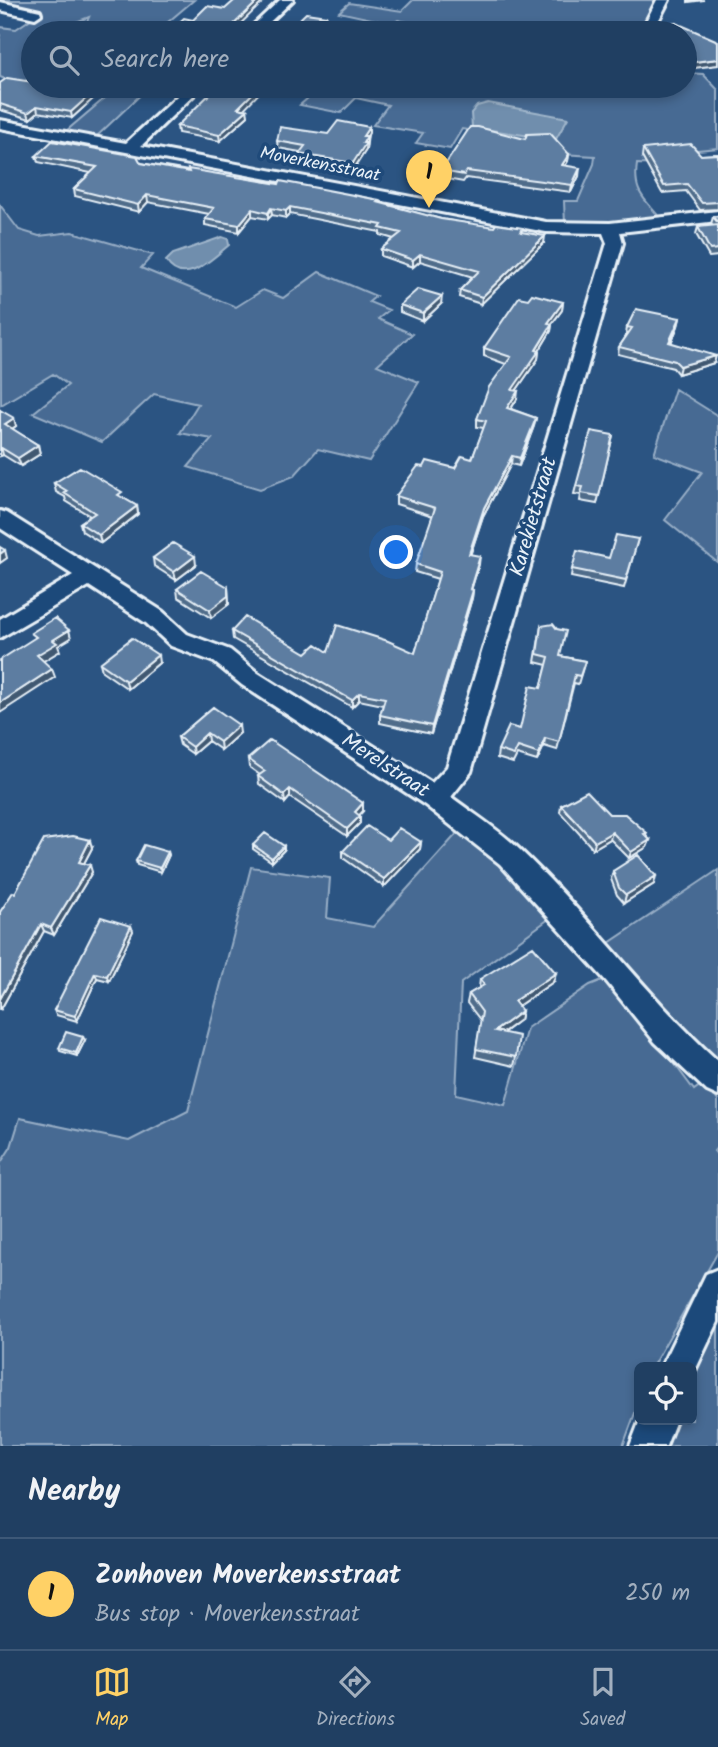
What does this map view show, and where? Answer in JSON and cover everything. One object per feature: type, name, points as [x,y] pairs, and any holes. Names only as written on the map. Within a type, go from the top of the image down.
[{"type":"street","points":[[264,21],[287,0]]},
{"type":"street","points":[[652,21],[663,0]]},
{"type":"street","points":[[0,6],[35,14]]},
{"type":"street","points":[[129,149],[183,98]]},
{"type":"street","name":"Moverkensstraat","points":[[0,124],[546,227],[610,229],[718,216]]},
{"type":"street","name":"Karekietstraat","points":[[435,798],[458,772],[615,243],[610,229]]},
{"type":"street","name":"Merelstraat","points":[[0,518],[154,617],[179,640],[222,656],[250,679],[435,798],[509,856],[583,934],[665,1032],[718,1081]]},
{"type":"street","points":[[0,630],[88,576]]},
{"type":"street","points":[[680,1362],[718,1286]]},
{"type":"street","points":[[648,1446],[656,1425]]},
{"type":"shaded area","points":[[0,0],[194,0],[169,21],[87,21],[89,17],[79,21],[28,21],[41,12],[0,3]]},
{"type":"shaded area","points":[[413,0],[661,0],[648,21],[375,21],[339,12],[349,3],[402,11]]},
{"type":"shaded area","points":[[21,26],[19,84],[0,77],[0,27],[16,29]]},
{"type":"shaded area","points":[[697,74],[703,74],[718,90],[718,148],[677,152],[663,165],[637,164],[638,189],[661,219],[590,226],[565,224],[564,201],[578,201],[595,156],[560,154],[503,136],[462,129],[450,149],[416,143],[423,133],[373,125],[388,105],[356,98],[697,98]]},
{"type":"shaded area","points":[[105,98],[137,98],[95,138],[65,132]]},
{"type":"shaded area","points":[[308,98],[356,98],[341,113],[300,105]]},
{"type":"shaded area","points":[[488,103],[568,118],[556,139],[472,127],[471,113],[477,106]]},
{"type":"shaded area","points":[[0,205],[19,230],[39,236],[72,232],[153,255],[141,268],[236,307],[263,290],[283,298],[319,272],[376,296],[369,302],[389,310],[378,319],[412,334],[377,365],[419,382],[369,461],[318,449],[294,476],[260,489],[188,467],[212,439],[180,433],[198,404],[154,394],[102,442],[33,413],[68,385],[53,374],[1,405]]},
{"type":"shaded area","points":[[222,237],[228,239],[229,245],[207,263],[190,272],[173,269],[166,261],[173,254]]},
{"type":"shaded area","points":[[675,389],[718,416],[718,563],[665,520],[702,472],[654,454]]},
{"type":"shaded area","points":[[461,829],[553,916],[461,983],[456,1094],[505,1105],[527,1028],[590,985],[610,977],[694,1090],[705,1082],[718,1101],[718,1146],[714,1151],[718,1156],[718,1252],[655,1362],[634,1362],[634,1416],[623,1446],[0,1446],[0,1164],[11,1147],[20,1118],[129,1141],[188,1111],[251,867],[330,878],[327,918],[373,927]]},
{"type":"shaded area","points":[[718,870],[718,1067],[606,945]]},
{"type":"shaded area","points":[[718,1305],[718,1446],[654,1446],[663,1425],[697,1425],[697,1362],[690,1362],[710,1316]]},
{"type":"building","points":[[235,0],[259,0],[237,21],[181,21],[184,18],[193,20],[207,6],[225,9]]},
{"type":"building","points":[[306,13],[326,16],[321,21],[298,21]]},
{"type":"building","points":[[697,32],[718,41],[718,59],[697,62]]},
{"type":"building","points":[[7,78],[21,80],[21,98],[86,98],[71,112],[37,106],[28,113],[0,104],[0,83]]},
{"type":"building","points":[[206,98],[248,98],[238,108],[247,110],[219,135],[177,126]]},
{"type":"building","points":[[338,121],[369,127],[363,136],[367,136],[363,143],[366,143],[353,163],[299,154],[305,146],[277,141],[280,127],[328,134]]},
{"type":"building","points":[[470,127],[525,139],[527,134],[550,133],[569,154],[562,165],[580,168],[572,185],[467,171],[464,175],[441,171]]},
{"type":"building","points":[[52,141],[137,156],[141,163],[279,184],[280,181],[379,200],[377,202],[441,219],[494,227],[496,224],[523,228],[521,232],[545,236],[482,297],[460,290],[479,271],[420,254],[413,260],[381,249],[401,233],[380,228],[382,225],[290,207],[286,211],[271,208],[268,213],[252,209],[239,225],[205,219],[214,208],[147,195],[138,205],[74,189],[97,167],[36,156]]},
{"type":"building","points":[[691,144],[701,155],[718,154],[718,202],[702,203],[687,184],[664,186],[643,149]]},
{"type":"building","points":[[718,225],[718,249],[710,250],[698,227]]},
{"type":"building","points":[[418,289],[442,296],[423,313],[400,305]]},
{"type":"building","points":[[532,294],[563,302],[548,323],[552,324],[536,350],[539,351],[512,390],[518,391],[507,408],[536,418],[520,458],[512,456],[484,508],[469,554],[480,556],[470,589],[473,590],[432,726],[380,715],[385,698],[359,693],[352,700],[232,631],[245,617],[306,653],[316,644],[328,652],[337,625],[388,641],[415,653],[440,572],[416,564],[435,508],[396,496],[418,466],[424,467],[427,461],[455,468],[462,456],[472,459],[486,421],[477,419],[489,387],[511,357],[484,348],[519,297],[528,299]]},
{"type":"building","points":[[636,309],[680,318],[669,342],[716,356],[680,366],[675,361],[619,347],[632,328],[627,327]]},
{"type":"building","points":[[0,410],[14,418],[5,424],[38,445],[18,458],[0,447]]},
{"type":"building","points":[[591,431],[613,435],[599,496],[581,493],[583,487],[576,486]]},
{"type":"building","points":[[80,467],[122,492],[118,495],[137,506],[99,535],[80,523],[95,513],[64,493],[67,491],[54,483]]},
{"type":"building","points":[[616,535],[638,539],[626,580],[572,569],[577,551],[609,558]]},
{"type":"building","points":[[173,543],[195,556],[174,572],[153,558]]},
{"type":"building","points":[[201,571],[228,587],[228,596],[210,610],[177,589]]},
{"type":"building","points":[[55,618],[69,630],[53,640],[57,643],[37,655],[52,669],[0,703],[0,660],[36,637],[31,633]]},
{"type":"building","points":[[553,624],[557,629],[566,631],[560,656],[585,661],[580,676],[575,675],[559,742],[545,738],[539,754],[518,747],[514,755],[498,750],[509,726],[520,729],[530,686],[541,688],[549,657],[537,654],[541,626]]},
{"type":"building","points":[[132,638],[158,655],[126,681],[100,663]]},
{"type":"building","points":[[213,707],[239,725],[220,742],[207,733],[192,747],[178,737]]},
{"type":"building","points":[[270,740],[363,803],[355,812],[360,816],[347,829],[290,789],[284,795],[258,776],[265,771],[248,759]]},
{"type":"building","points":[[587,791],[609,814],[625,814],[647,833],[644,834],[650,840],[631,852],[612,832],[595,842],[561,805]]},
{"type":"building","points":[[367,826],[388,840],[399,828],[421,842],[384,879],[343,851]]},
{"type":"building","points":[[265,833],[284,846],[272,858],[253,845]]},
{"type":"building","points":[[73,836],[90,840],[79,862],[90,865],[51,928],[41,924],[0,999],[0,912],[13,892],[15,893],[44,840]]},
{"type":"building","points":[[144,845],[168,852],[160,868],[136,861]]},
{"type":"building","points":[[638,855],[656,876],[626,895],[619,888],[613,871]]},
{"type":"building","points":[[101,917],[131,926],[107,976],[95,973],[75,1016],[54,1010]]},
{"type":"building","points":[[533,946],[556,973],[514,1001],[522,1011],[495,1031],[519,1036],[516,1057],[476,1049],[482,1012],[469,994],[484,985],[480,979]]},
{"type":"building","points":[[66,1032],[83,1037],[76,1053],[59,1048]]},
{"type":"place","name":"Zonhoven Moverkensstraat","points":[[429,208]]}]
